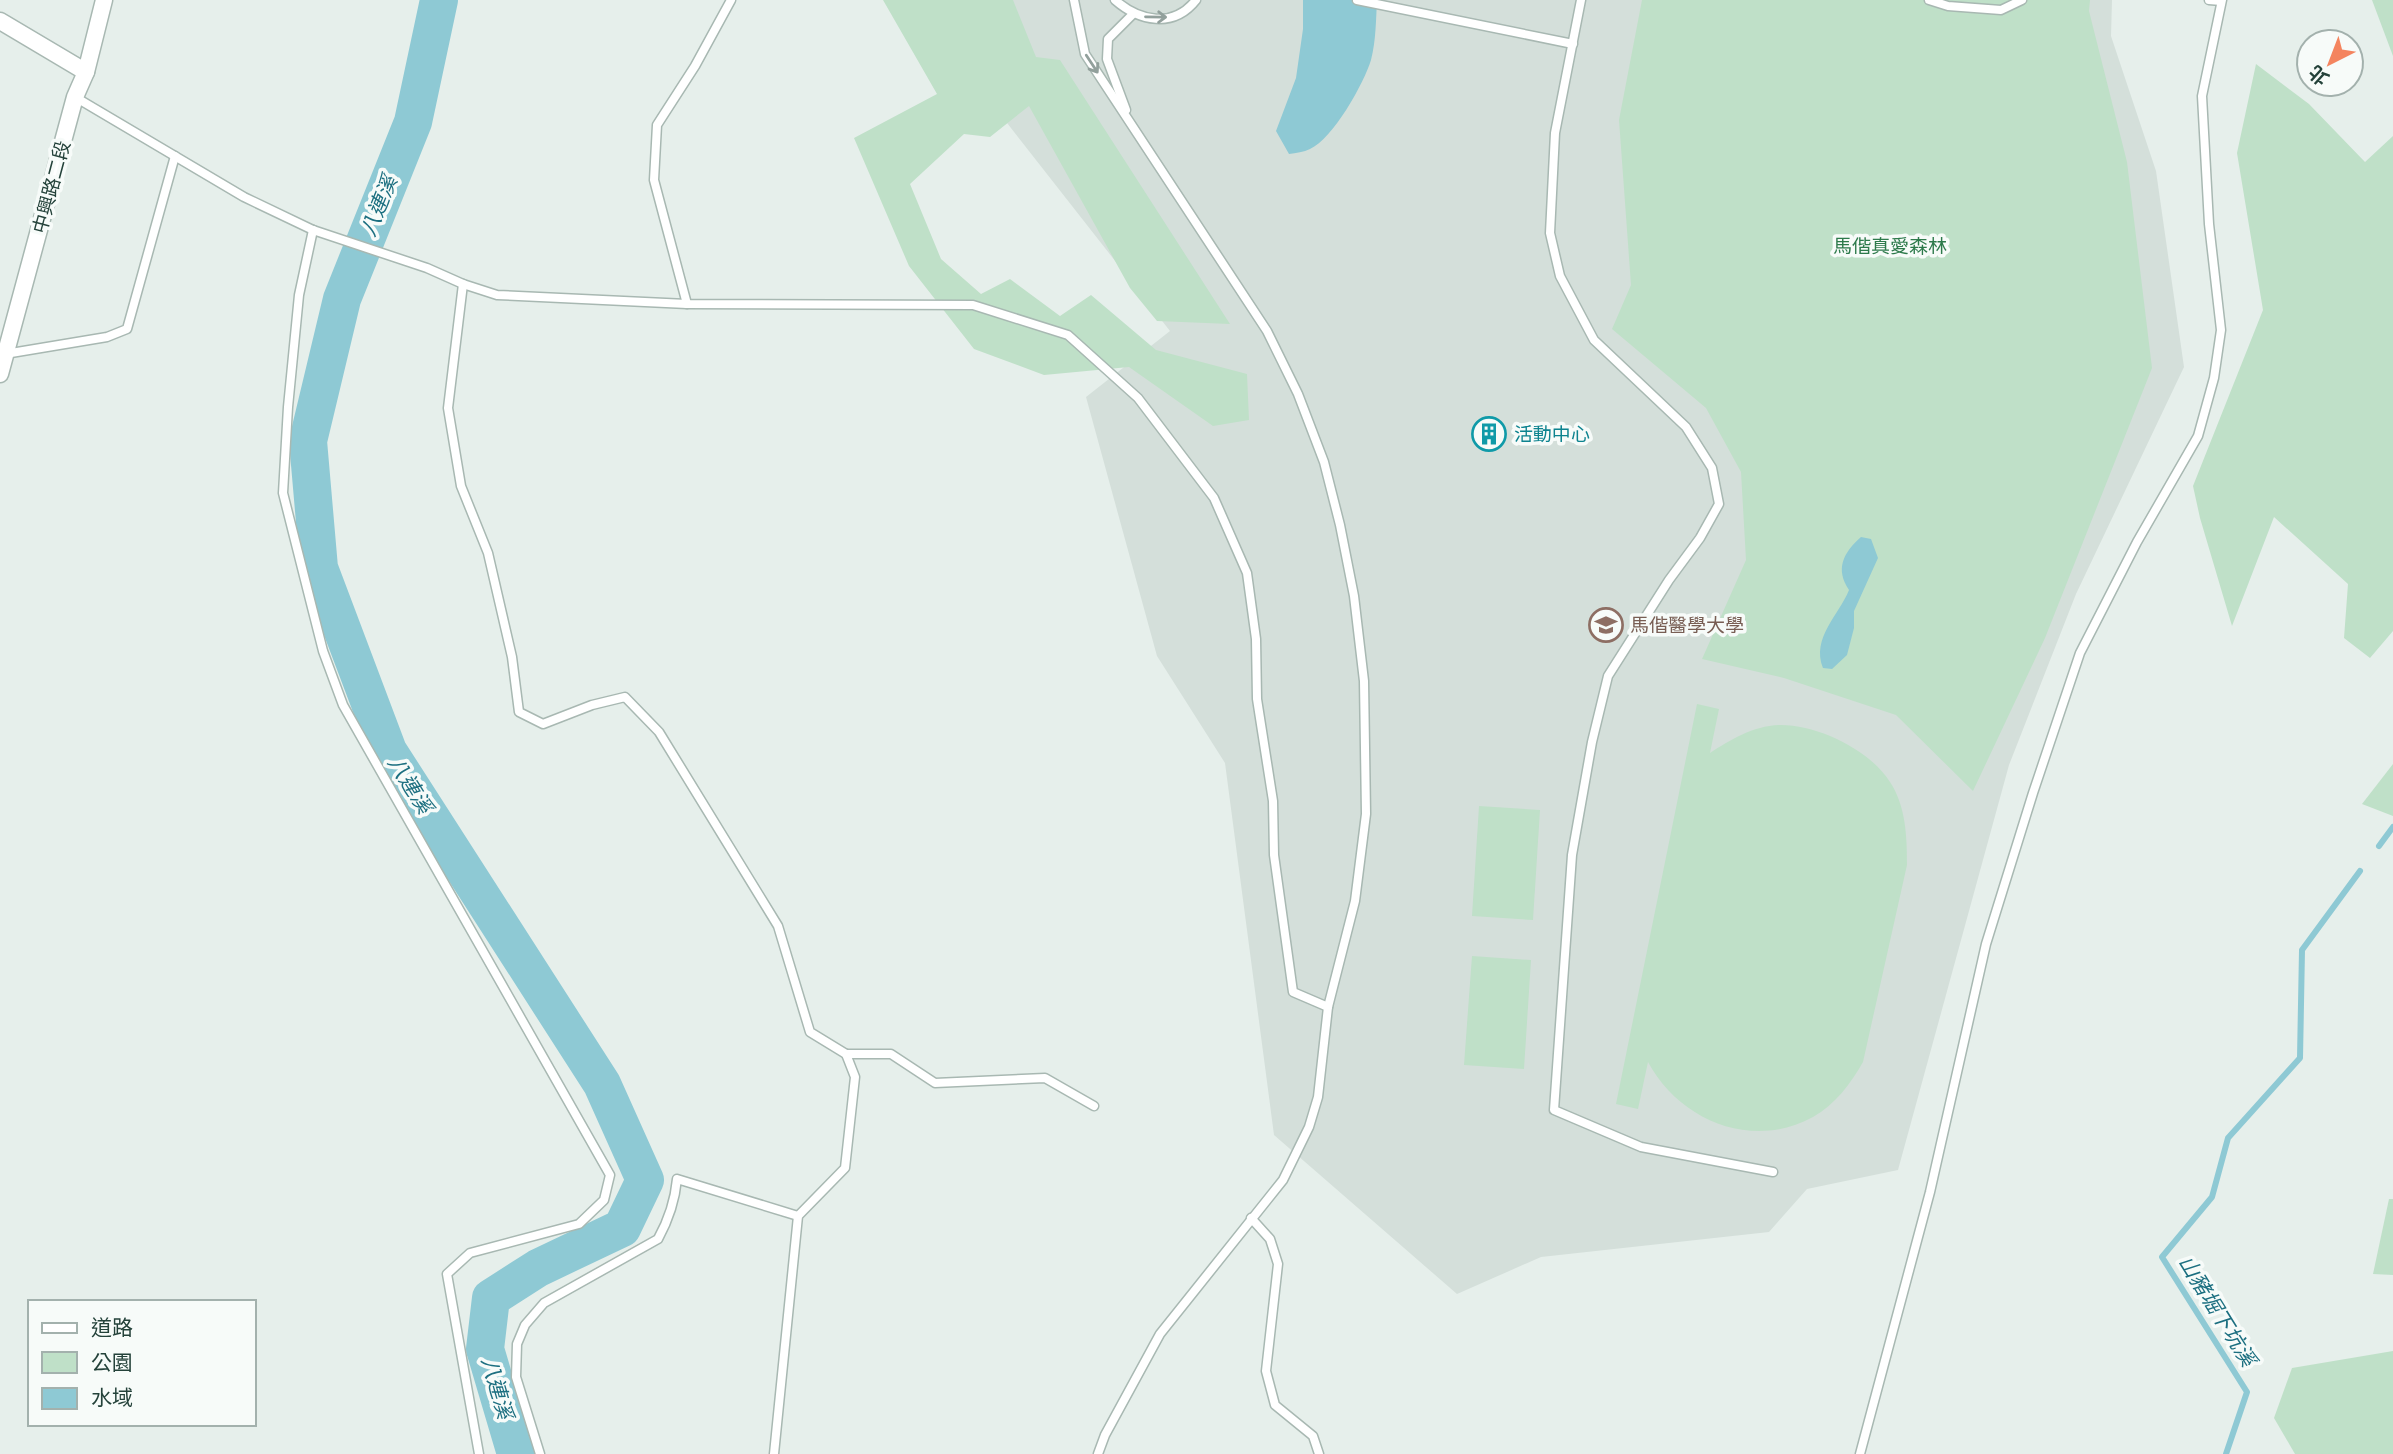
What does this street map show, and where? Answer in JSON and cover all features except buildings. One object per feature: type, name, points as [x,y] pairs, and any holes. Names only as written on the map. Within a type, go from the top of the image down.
[{"type":"street","name":"中興路二段","points":[[0,374],[104,0]]},
{"type":"street","points":[[0,21],[86,72]]},
{"type":"lane","points":[[687,304],[654,180],[657,125],[695,66],[731,0]]},
{"type":"lane","points":[[1074,0],[1086,54],[1267,331],[1298,394],[1324,462],[1340,525],[1354,596],[1364,681],[1366,814],[1355,901],[1328,1007],[1318,1097],[1309,1127],[1283,1180],[1160,1334],[1105,1435],[1098,1454]]},
{"type":"lane","points":[[1115,0],[1133,14],[1153,19],[1173,17],[1196,0]]},
{"type":"lane","points":[[1357,0],[1573,44]]},
{"type":"lane","points":[[1581,0],[1555,133],[1550,233],[1560,276],[1594,340],[1686,426],[1712,468],[1718,504],[1700,538],[1668,580],[1608,676],[1592,742],[1572,855],[1554,1110],[1641,1147],[1773,1172]]},
{"type":"lane","points":[[1929,0],[1948,6],[2001,10],[2022,0]]},
{"type":"lane","points":[[1860,1454],[1930,1192],[1986,944],[2033,793],[2080,653],[2137,542],[2198,436],[2214,378],[2221,330],[2209,224],[2203,96],[2222,1],[2208,0]]},
{"type":"lane","points":[[1129,120],[1107,59],[1108,39],[1133,14]]},
{"type":"lane","points":[[75,97],[244,197],[313,230],[427,268],[497,295],[687,304],[974,305],[1068,335],[1138,397],[1214,498],[1247,573],[1256,639],[1257,699],[1273,801],[1274,855],[1293,992],[1328,1007]]},
{"type":"lane","points":[[5,354],[107,337],[127,329],[175,156]]},
{"type":"lane","points":[[313,230],[299,295],[288,407],[284,493],[323,651],[343,705],[611,1175],[604,1200],[579,1224],[470,1252],[447,1274],[479,1454]]},
{"type":"lane","points":[[463,284],[448,408],[460,486],[488,553],[512,656],[519,712],[543,724],[592,705],[625,697],[659,732],[778,926],[810,1031],[846,1054],[891,1054],[935,1083],[1045,1078],[1094,1106]]},
{"type":"lane","points":[[774,1454],[798,1216],[845,1168],[855,1077],[846,1054]]},
{"type":"lane","points":[[540,1454],[516,1377],[517,1344],[525,1325],[544,1303],[658,1239],[668,1220],[677,1179],[798,1216]]},
{"type":"lane","points":[[1251,1218],[1270,1239],[1278,1264],[1266,1371],[1275,1405],[1314,1436],[1320,1454]]},
{"type":"shaded area","name":"馬偕醫學大學","points":[[927,0],[2112,0],[2111,36],[2156,171],[2184,367],[2076,594],[2009,765],[1898,1170],[1807,1189],[1769,1232],[1541,1257],[1457,1294],[1274,1135],[1225,763],[1157,656],[1086,397],[1170,331],[982,91]]},
{"type":"green space","points":[[883,0],[1013,0],[1036,57],[1060,60],[1230,324],[1157,321],[1130,288],[1029,106],[990,137],[964,134],[910,184],[941,259],[981,294],[1010,279],[1060,316],[1091,295],[1156,350],[1247,374],[1249,420],[1213,426],[1129,367],[1044,375],[974,349],[909,266],[854,138],[937,94]]},
{"type":"green space","name":"馬偕真愛森林","points":[[1642,0],[2090,0],[2089,11],[2127,162],[2152,368],[2045,638],[1973,791],[1896,715],[1784,678],[1702,659],[1746,560],[1741,472],[1706,408],[1612,329],[1631,285],[1619,120]]},
{"type":"green space","points":[[2372,0],[2393,0],[2393,56]]},
{"type":"green space","points":[[2256,64],[2295,93],[2295,98],[2301,98],[2309,104],[2365,162],[2393,136],[2393,631],[2370,658],[2344,638],[2348,584],[2274,517],[2232,626],[2200,518],[2193,486],[2263,310],[2237,153]]},
{"type":"green space","points":[[1697,704],[1719,709],[1710,753],[1760,728],[1779,725],[1810,729],[1841,741],[1870,759],[1890,782],[1902,811],[1907,865],[1863,1062],[1835,1100],[1813,1117],[1790,1127],[1766,1131],[1742,1130],[1719,1124],[1678,1100],[1661,1082],[1648,1062],[1638,1109],[1616,1104]]},
{"type":"green space","points":[[2393,764],[2393,816],[2362,804]]},
{"type":"green space","points":[[1479,806],[1540,810],[1533,920],[1472,916]]},
{"type":"green space","points":[[1472,956],[1531,960],[1524,1069],[1464,1065]]},
{"type":"green space","points":[[2389,1199],[2393,1199],[2393,1275],[2373,1274]]},
{"type":"green space","points":[[2393,1351],[2393,1454],[2295,1454],[2274,1418],[2292,1368]]},
{"type":"water","points":[[1303,0],[1377,0],[1375,38],[1367,70],[1338,123],[1319,143],[1308,150],[1289,154],[1276,131],[1296,78],[1303,29]]},
{"type":"water","points":[[1861,537],[1871,539],[1878,558],[1854,611],[1854,628],[1847,655],[1832,669],[1823,668],[1820,657],[1823,637],[1849,590],[1842,575],[1843,562]]},
{"type":"waterway","name":"八連溪","points":[[439,0],[413,122],[342,299],[308,441],[319,568],[388,751],[602,1084],[645,1180],[622,1228],[538,1268],[491,1298],[485,1349],[516,1454]]},
{"type":"waterway","name":"山豬堀下坑溪","points":[[2379,846],[2393,827]]},
{"type":"waterway","name":"山豬堀下坑溪","points":[[2226,1454],[2247,1392],[2162,1257],[2212,1197],[2228,1138],[2300,1058],[2302,950],[2360,871]]},
{"type":"place","name":"活動中心","points":[[1489,434]]},
{"type":"place","name":"馬偕醫學大學","points":[[1606,625]]}]
